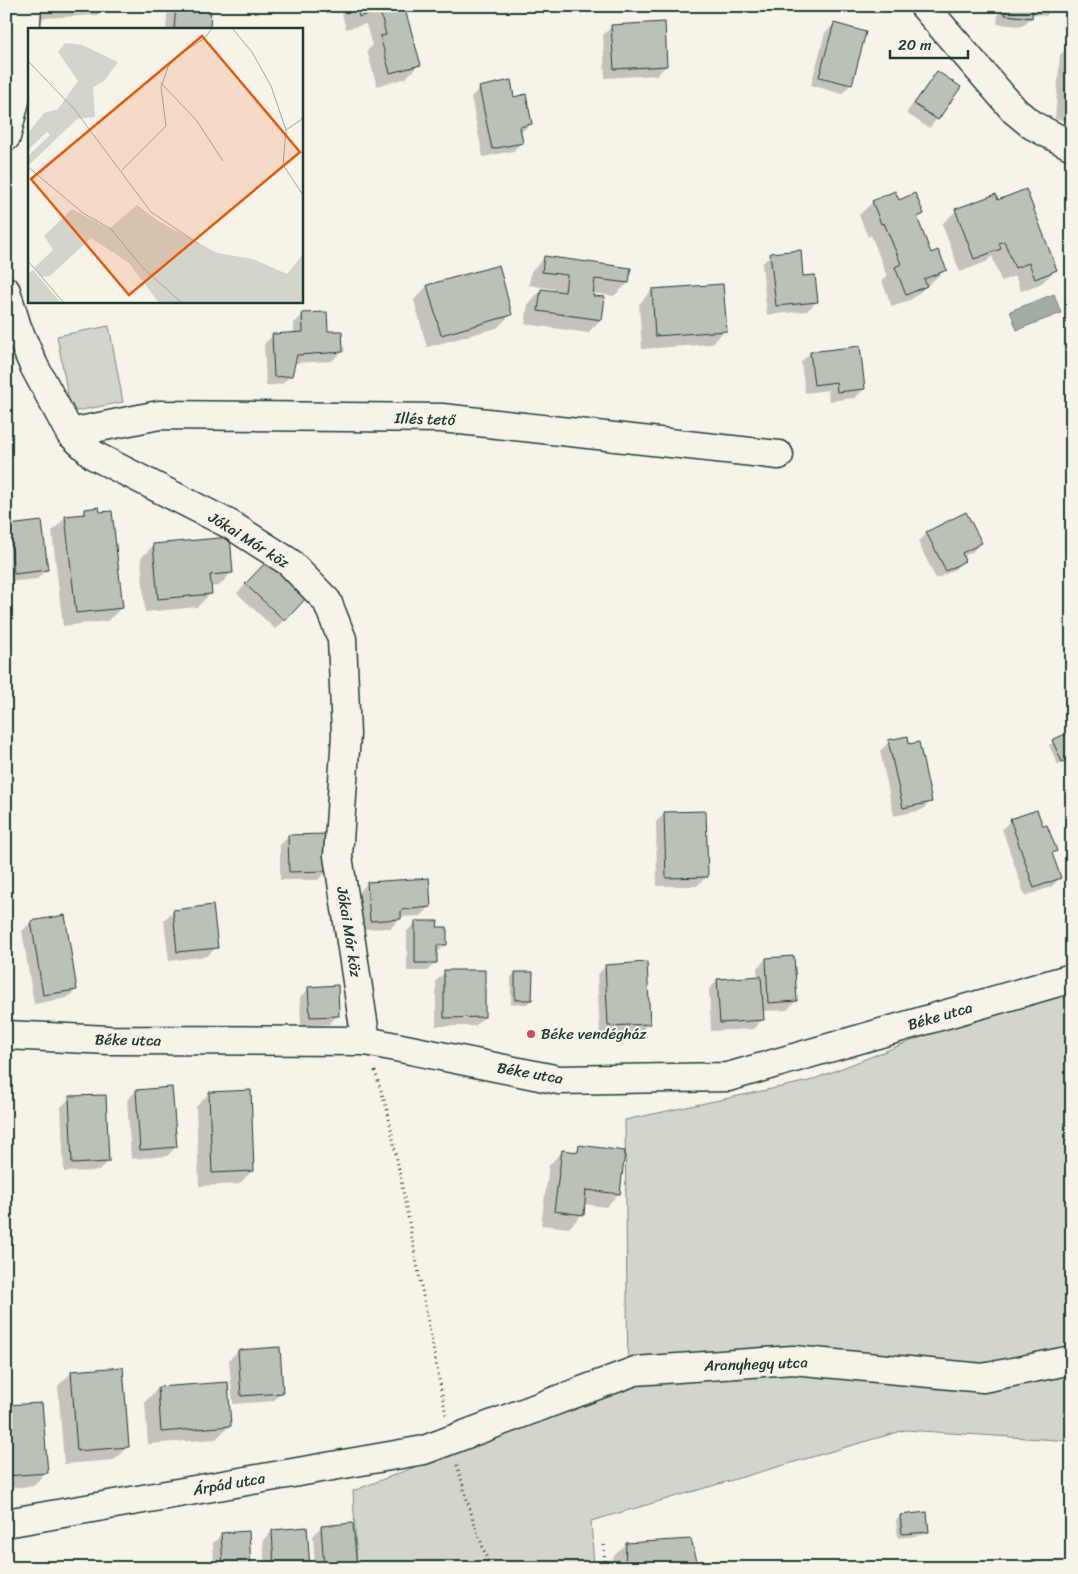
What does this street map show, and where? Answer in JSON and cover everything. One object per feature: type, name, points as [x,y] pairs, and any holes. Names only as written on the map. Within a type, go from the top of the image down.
[{"type":"street","points":[[6,137],[23,68],[27,6]]},
{"type":"street","points":[[924,6],[1015,111],[1032,125],[1072,146]]},
{"type":"street","name":"Jókai Mór köz","points":[[6,291],[17,327],[34,366],[70,432],[94,456],[231,525],[288,562],[326,601],[342,640],[346,735],[338,856],[366,1042]]},
{"type":"street","name":"Illés tető","points":[[70,432],[159,415],[442,418],[779,455]]},
{"type":"street","name":"Béke utca","points":[[6,1035],[109,1040],[366,1042],[559,1080],[728,1077],[1072,978]]},
{"type":"street","name":"Aranyhegy utca","points":[[450,1440],[635,1371],[793,1360],[983,1378],[1072,1360]]},
{"type":"street","name":"Árpád utca","points":[[6,1523],[424,1450],[450,1440]]},
{"type":"path","points":[[366,1042],[388,1113],[439,1373],[450,1440],[470,1510],[490,1568]]},
{"type":"path","points":[[604,1545],[606,1568]]},
{"type":"shaded area","points":[[1054,294],[1061,313],[1017,330],[1010,311]]},
{"type":"shaded area","points":[[109,326],[123,402],[71,412],[57,336]]},
{"type":"shaded area","points":[[1072,978],[1072,1441],[905,1430],[591,1521],[594,1568],[357,1568],[353,1491],[628,1384],[625,1120],[809,1081]]},
{"type":"building","points":[[176,6],[211,6],[210,28],[174,28]]},
{"type":"building","points":[[356,6],[404,6],[421,65],[390,73],[380,36],[386,35],[380,11],[359,17]]},
{"type":"building","points":[[1006,6],[1033,6],[1032,18],[1005,15]]},
{"type":"building","points":[[665,22],[667,66],[614,69],[611,25]]},
{"type":"building","points":[[834,23],[866,32],[852,85],[819,77]]},
{"type":"building","points":[[1072,51],[1072,107],[1068,106]]},
{"type":"building","points":[[937,71],[961,87],[938,120],[914,104]]},
{"type":"building","points":[[511,80],[514,97],[526,94],[532,124],[520,127],[523,143],[492,149],[479,87]]},
{"type":"building","points":[[1026,189],[1057,270],[1035,279],[1029,263],[1015,268],[1004,241],[999,243],[1001,249],[974,259],[955,209],[996,194],[998,200]]},
{"type":"building","points":[[895,191],[899,200],[915,193],[924,214],[917,217],[931,253],[938,250],[947,270],[924,279],[927,286],[906,295],[895,267],[901,264],[884,223],[881,224],[872,201]]},
{"type":"building","points":[[801,250],[803,276],[815,275],[818,302],[776,306],[770,253]]},
{"type":"building","points":[[544,256],[631,268],[629,283],[595,279],[593,296],[605,297],[602,320],[538,311],[541,289],[565,292],[567,275],[542,272]]},
{"type":"building","points":[[499,265],[512,315],[441,335],[427,285]]},
{"type":"building","points":[[723,284],[727,331],[655,336],[652,289]]},
{"type":"building","points":[[327,312],[328,331],[342,331],[343,352],[297,355],[292,376],[274,377],[272,334],[303,332],[302,313]]},
{"type":"building","points":[[860,346],[865,389],[837,392],[836,382],[814,385],[810,352]]},
{"type":"building","points":[[99,507],[100,512],[112,511],[123,608],[76,613],[65,516],[85,514],[85,509]]},
{"type":"building","points":[[966,512],[982,543],[962,553],[965,561],[946,571],[926,532]]},
{"type":"building","points":[[42,521],[48,570],[14,574],[9,525]]},
{"type":"building","points":[[230,537],[233,573],[210,575],[212,594],[158,599],[153,544]]},
{"type":"building","points":[[268,560],[307,597],[285,621],[245,584]]},
{"type":"building","points":[[1072,731],[1072,757],[1062,762],[1052,740]]},
{"type":"building","points":[[908,736],[909,744],[919,742],[932,802],[903,808],[888,740]]},
{"type":"building","points":[[1037,810],[1043,826],[1047,825],[1057,851],[1052,853],[1061,878],[1034,888],[1010,819]]},
{"type":"building","points":[[706,811],[708,877],[666,878],[664,812]]},
{"type":"building","points":[[328,834],[328,871],[289,872],[288,835]]},
{"type":"building","points":[[429,878],[431,907],[401,910],[401,919],[370,921],[367,882]]},
{"type":"building","points":[[213,905],[218,948],[177,952],[173,910]]},
{"type":"building","points":[[65,915],[77,990],[43,995],[31,921]]},
{"type":"building","points":[[415,921],[438,921],[437,927],[447,927],[447,945],[437,945],[437,963],[415,963]]},
{"type":"building","points":[[794,956],[797,1001],[768,1003],[766,958]]},
{"type":"building","points":[[647,962],[650,1024],[608,1026],[605,965]]},
{"type":"building","points":[[444,970],[485,970],[485,1017],[444,1018]]},
{"type":"building","points":[[515,972],[533,972],[532,1000],[515,1000]]},
{"type":"building","points":[[761,976],[764,1020],[720,1023],[717,979]]},
{"type":"building","points":[[338,985],[339,1016],[310,1017],[308,987]]},
{"type":"building","points":[[172,1087],[177,1147],[140,1150],[136,1090]]},
{"type":"building","points":[[251,1090],[254,1171],[212,1173],[209,1092]]},
{"type":"building","points":[[106,1095],[109,1162],[72,1164],[69,1096]]},
{"type":"building","points":[[579,1145],[625,1151],[620,1194],[586,1190],[584,1215],[554,1211],[562,1150],[578,1152]]},
{"type":"building","points":[[280,1347],[283,1393],[241,1396],[238,1350]]},
{"type":"building","points":[[123,1367],[129,1447],[77,1451],[71,1371]]},
{"type":"building","points":[[228,1382],[231,1426],[161,1432],[158,1387]]},
{"type":"building","points":[[42,1403],[48,1473],[6,1476],[6,1405]]},
{"type":"building","points":[[927,1512],[929,1532],[902,1534],[900,1515]]},
{"type":"building","points":[[353,1523],[357,1568],[324,1568],[321,1526]]},
{"type":"building","points":[[307,1527],[310,1568],[274,1568],[272,1530]]},
{"type":"building","points":[[249,1531],[251,1568],[223,1568],[221,1533]]},
{"type":"building","points":[[691,1539],[699,1568],[625,1568],[626,1543]]},
{"type":"place","name":"Béke vendégház","points":[[531,1034]]}]
